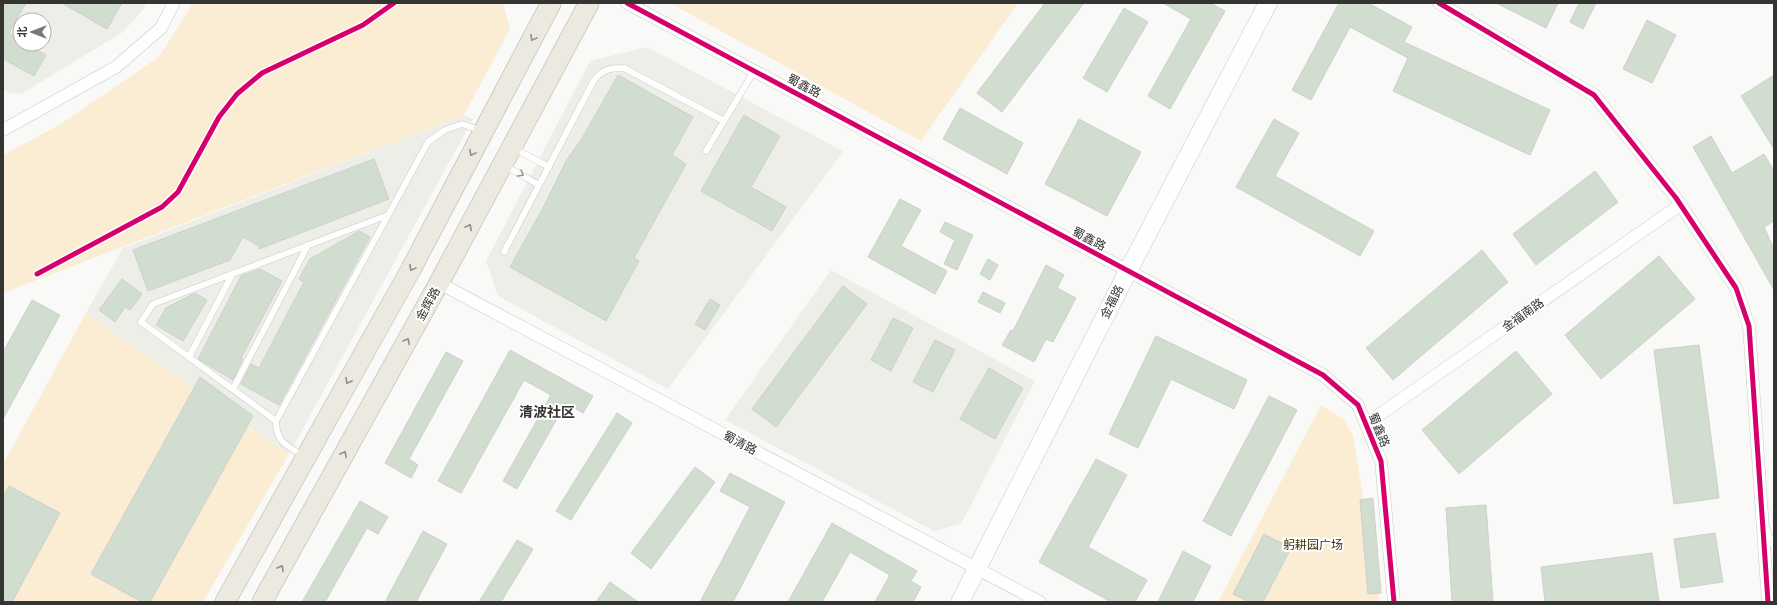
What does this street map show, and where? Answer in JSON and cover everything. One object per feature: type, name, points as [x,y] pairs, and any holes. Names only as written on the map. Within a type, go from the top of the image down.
[{"type":"main road","points":[[225,602],[411,269],[551,3]]},
{"type":"main road","name":"金辉路","points":[[262,602],[439,284],[589,3]]},
{"type":"main road","points":[[483,132],[507,156]]},
{"type":"street","points":[[3,130],[116,67],[161,28],[174,3]]},
{"type":"street","name":"蜀鑫路","points":[[627,3],[1323,375],[1358,405],[1381,461],[1394,602]]},
{"type":"street","name":"金福路","points":[[960,602],[1128,271],[1268,3]]},
{"type":"street","points":[[1439,3],[1594,95],[1680,206],[1736,288],[1749,326],[1768,602]]},
{"type":"street","name":"金福南路","points":[[1366,424],[1680,206]]},
{"type":"street","name":"蜀清路","points":[[439,284],[1040,602]]},
{"type":"lane","points":[[504,252],[594,80],[601,71],[608,68],[624,68],[631,70],[724,121]]},
{"type":"lane","points":[[706,151],[754,71]]},
{"type":"lane","points":[[306,457],[284,444],[276,433],[276,421],[388,215],[428,142],[445,130],[462,124],[483,132]]},
{"type":"lane","points":[[507,156],[549,167]]},
{"type":"lane","points":[[507,156],[539,185]]},
{"type":"lane","points":[[276,421],[141,322],[152,304],[388,215]]},
{"type":"lane","points":[[233,389],[308,245]]},
{"type":"lane","points":[[189,357],[233,273]]},
{"type":"lane","points":[[1762,520],[1774,547]]},
{"type":"shaded area","points":[[3,3],[147,3],[142,11],[123,32],[21,94],[10,93],[3,89]]},
{"type":"shaded area","points":[[647,47],[843,151],[668,389],[498,296],[486,261],[590,61]]},
{"type":"shaded area","points":[[464,115],[473,119],[289,454],[86,313],[123,248]]},
{"type":"shaded area","points":[[831,270],[1035,381],[961,524],[934,531],[725,420]]},
{"type":"green space","points":[[193,3],[503,3],[510,29],[464,115],[3,293],[3,155],[59,125],[159,57]]},
{"type":"green space","points":[[670,3],[1018,3],[921,141]]},
{"type":"green space","points":[[86,313],[289,454],[203,602],[3,602],[3,464]]},
{"type":"green space","name":"躬耕园广场","points":[[1321,405],[1343,419],[1353,435],[1380,602],[1218,602]]},
{"type":"building","points":[[3,3],[26,3],[21,12],[12,12],[12,28],[9,33],[12,35],[12,52],[41,52],[46,55],[34,76],[3,59]]},
{"type":"building","points":[[62,3],[122,3],[107,29]]},
{"type":"building","points":[[1045,3],[1084,3],[1002,112],[977,93]]},
{"type":"building","points":[[1163,3],[1210,3],[1225,11],[1170,109],[1148,96],[1191,19]]},
{"type":"building","points":[[1339,3],[1368,3],[1412,27],[1404,42],[1550,110],[1530,155],[1393,91],[1408,58],[1350,27],[1311,100],[1292,90]]},
{"type":"building","points":[[1496,3],[1558,3],[1546,28]]},
{"type":"building","points":[[1579,3],[1596,3],[1583,29],[1570,22]]},
{"type":"building","points":[[1124,8],[1148,22],[1107,92],[1083,78]]},
{"type":"building","points":[[1647,20],[1676,35],[1652,83],[1623,69]]},
{"type":"building","points":[[618,75],[693,117],[672,155],[686,164],[634,258],[639,261],[606,321],[510,267],[544,206],[566,161],[581,140]]},
{"type":"building","points":[[1774,75],[1774,149],[1741,96]]},
{"type":"building","points":[[960,108],[1023,143],[1007,174],[943,139]]},
{"type":"building","points":[[744,115],[780,136],[751,187],[786,207],[772,231],[701,191]]},
{"type":"building","points":[[1079,119],[1141,152],[1107,216],[1045,184]]},
{"type":"building","points":[[1274,119],[1299,133],[1275,176],[1374,231],[1360,256],[1236,187]]},
{"type":"building","points":[[1711,136],[1732,173],[1764,154],[1774,171],[1774,221],[1764,227],[1774,249],[1774,290],[1693,147]]},
{"type":"building","points":[[374,159],[389,199],[259,249],[259,246],[243,237],[230,260],[148,291],[133,250]]},
{"type":"building","points":[[1595,171],[1618,202],[1536,265],[1513,234]]},
{"type":"building","points":[[900,199],[921,210],[901,246],[947,271],[935,294],[868,257]]},
{"type":"building","points":[[945,222],[973,235],[957,270],[944,264],[955,240],[940,232]]},
{"type":"building","points":[[359,231],[370,237],[279,405],[241,384],[251,364],[259,368],[304,282],[299,279],[310,259]]},
{"type":"building","points":[[1482,250],[1508,282],[1393,380],[1366,348]]},
{"type":"building","points":[[1659,256],[1695,299],[1601,379],[1565,335]]},
{"type":"building","points":[[988,259],[998,265],[990,280],[980,274]]},
{"type":"building","points":[[1046,265],[1064,275],[1057,288],[1076,298],[1053,342],[1046,339],[1034,362],[1002,345],[1011,330],[1013,331]]},
{"type":"building","points":[[260,269],[282,281],[241,358],[243,359],[233,380],[198,359],[241,276]]},
{"type":"building","points":[[122,279],[142,294],[130,310],[125,307],[115,322],[99,310]]},
{"type":"building","points":[[843,286],[867,304],[776,427],[752,409]]},
{"type":"building","points":[[983,292],[1005,303],[1000,313],[978,302]]},
{"type":"building","points":[[195,293],[207,300],[183,341],[156,325],[166,308]]},
{"type":"building","points":[[710,299],[720,305],[705,330],[695,324]]},
{"type":"building","points":[[32,300],[60,315],[3,419],[3,352]]},
{"type":"building","points":[[893,318],[913,328],[891,371],[871,360]]},
{"type":"building","points":[[1156,336],[1247,380],[1234,409],[1171,379],[1138,448],[1109,434]]},
{"type":"building","points":[[935,340],[955,350],[933,392],[913,382]]},
{"type":"building","points":[[1699,345],[1719,498],[1674,504],[1654,350]]},
{"type":"building","points":[[510,350],[593,396],[583,413],[566,403],[517,489],[503,481],[551,395],[524,380],[461,493],[438,481]]},
{"type":"building","points":[[1516,351],[1552,394],[1459,474],[1422,430]]},
{"type":"building","points":[[446,352],[463,361],[409,459],[418,465],[411,478],[385,463]]},
{"type":"building","points":[[989,368],[1023,388],[995,439],[960,419]]},
{"type":"building","points":[[200,377],[253,416],[150,602],[142,602],[91,574]]},
{"type":"building","points":[[1269,396],[1297,410],[1231,536],[1203,521]]},
{"type":"building","points":[[617,413],[632,423],[571,520],[556,511]]},
{"type":"building","points":[[1096,459],[1127,475],[1088,547],[1147,580],[1135,602],[1111,602],[1039,562]]},
{"type":"building","points":[[695,467],[715,482],[651,569],[631,553]]},
{"type":"building","points":[[730,473],[785,502],[733,602],[700,602],[750,507],[720,491]]},
{"type":"building","points":[[9,486],[60,513],[12,602],[3,602],[3,497]]},
{"type":"building","points":[[1373,498],[1381,593],[1368,594],[1360,500]]},
{"type":"building","points":[[360,501],[388,517],[378,534],[367,528],[325,602],[302,602]]},
{"type":"building","points":[[1486,505],[1493,602],[1452,602],[1446,508]]},
{"type":"building","points":[[832,523],[917,571],[911,581],[921,587],[913,602],[875,602],[890,575],[850,552],[822,602],[788,602]]},
{"type":"building","points":[[423,531],[447,544],[416,602],[385,602]]},
{"type":"building","points":[[1715,533],[1723,582],[1681,588],[1674,539]]},
{"type":"building","points":[[1264,534],[1291,548],[1263,602],[1249,602],[1233,594]]},
{"type":"building","points":[[517,540],[533,549],[501,602],[479,602]]},
{"type":"building","points":[[1183,551],[1211,566],[1193,602],[1158,602]]},
{"type":"building","points":[[1652,553],[1659,602],[1545,602],[1541,567]]},
{"type":"building","points":[[610,582],[638,602],[596,602]]},
{"type":"cycle path","points":[[37,274],[162,207],[178,192],[219,117],[237,94],[262,73],[363,25],[394,3]]},
{"type":"cycle path","points":[[627,3],[1323,375],[1358,405],[1381,461],[1394,602]]},
{"type":"cycle path","points":[[1439,3],[1594,95],[1676,198],[1736,288],[1749,326],[1768,602]]},
{"type":"district","name":"清波社区","points":[[547,412]]}]
